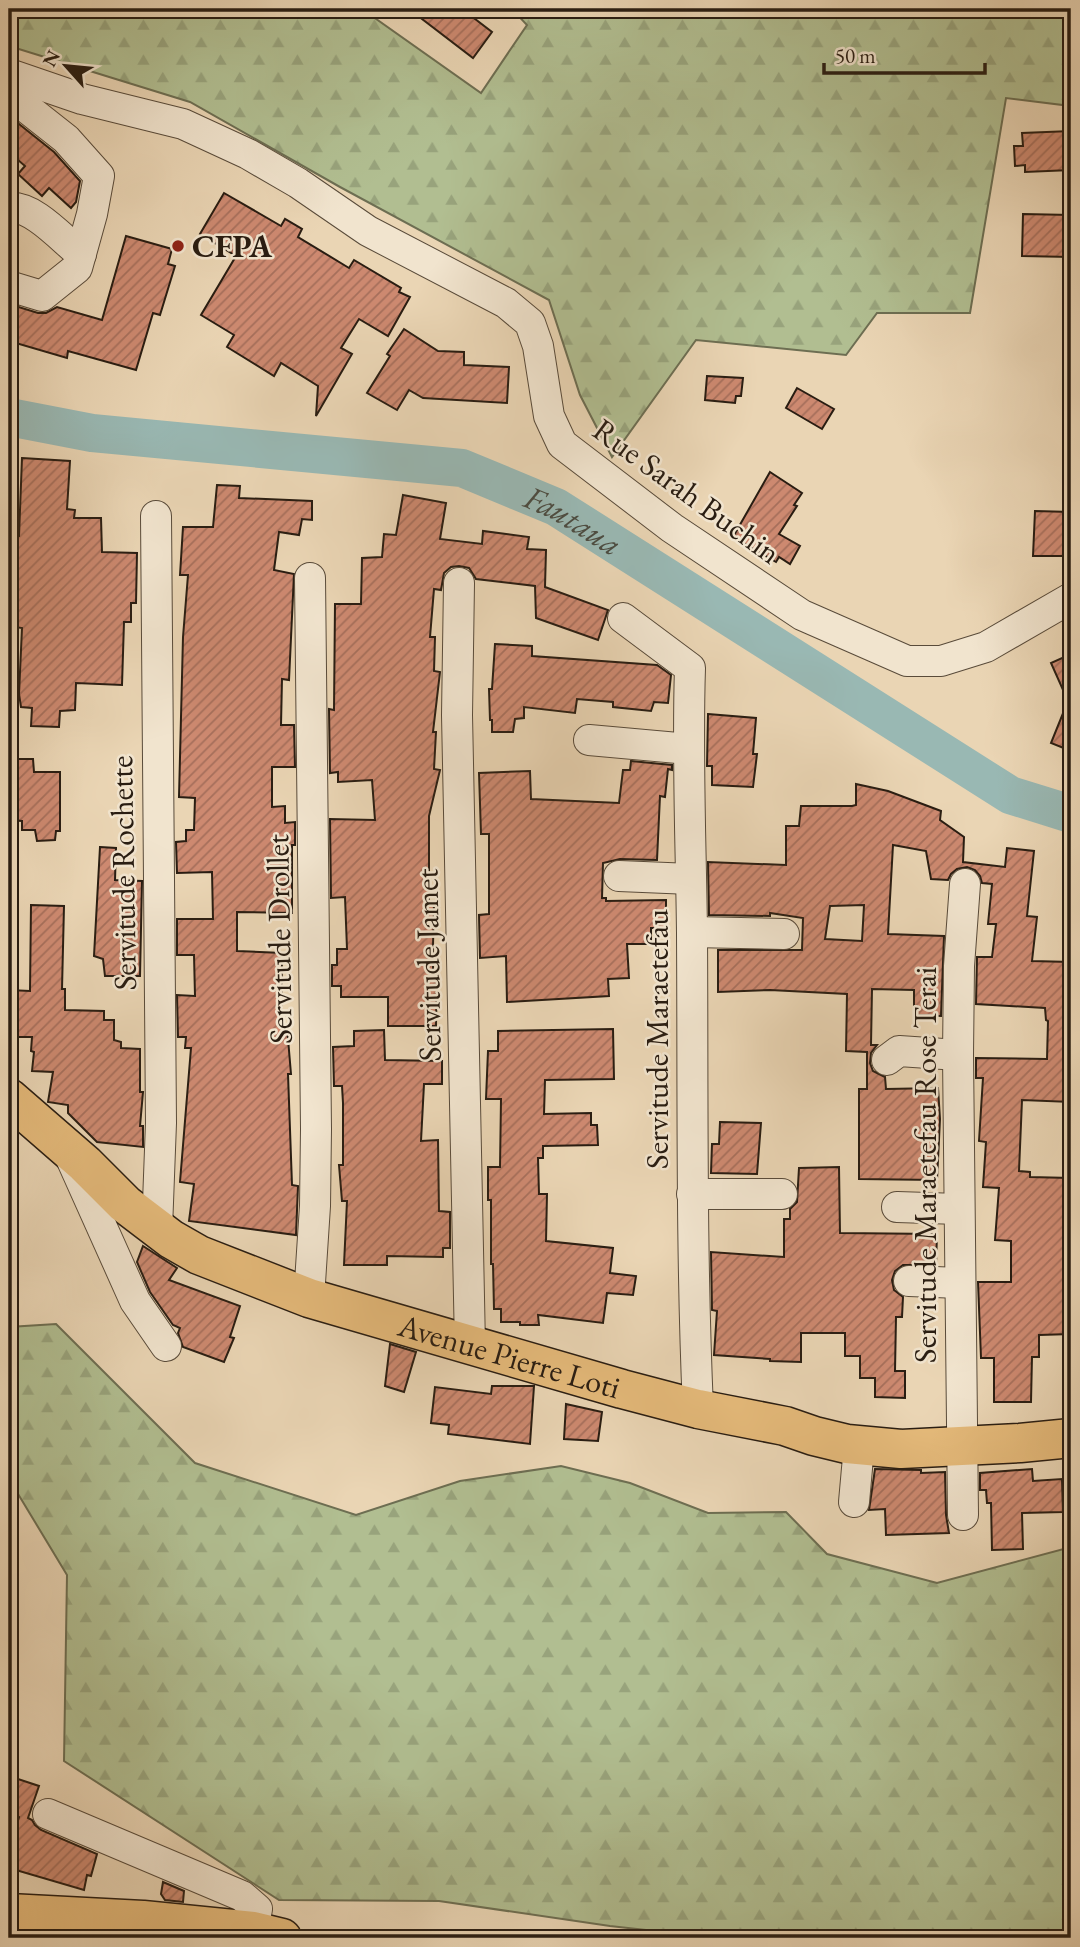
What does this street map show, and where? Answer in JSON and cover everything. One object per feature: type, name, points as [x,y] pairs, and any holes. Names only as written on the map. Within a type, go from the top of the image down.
[{"type":"main road","name":"Avenue Pierre Loti","points":[[9,1098],[125,1203],[158,1229],[199,1255],[309,1298],[698,1409],[785,1426],[859,1446],[901,1449],[960,1447],[1071,1438]]},
{"type":"main road","points":[[9,1913],[143,1920],[264,1936]]},
{"type":"street","name":"Rue Sarah Buchin","points":[[9,74],[82,99],[183,124],[248,154],[298,183],[368,231],[506,303],[530,323],[538,346],[549,416],[562,444],[672,527],[802,615],[907,661],[941,661],[985,647],[1071,598]]},
{"type":"street","points":[[9,94],[66,139],[99,176],[77,268],[41,296],[9,286]]},
{"type":"street","points":[[9,208],[19,207],[32,213],[81,254]]},
{"type":"street","name":"Servitude Rochette","points":[[156,516],[161,1123],[158,1229]]},
{"type":"street","name":"Servitude Drollet","points":[[309,1298],[315,1206],[316,1129],[310,578]]},
{"type":"street","name":"Servitude Jamet","points":[[459,583],[457,715],[470,1346]]},
{"type":"street","name":"Servitude Maraetefau","points":[[623,618],[690,668],[692,1194],[698,1409]]},
{"type":"street","points":[[589,740],[689,749]]},
{"type":"street","points":[[619,876],[691,879]]},
{"type":"street","name":"Servitude Maraetefau Rose Terai","points":[[962,1515],[958,1055],[959,966],[965,884]]},
{"type":"street","points":[[692,932],[784,934]]},
{"type":"street","points":[[887,1060],[899,1052],[958,1055]]},
{"type":"street","points":[[68,1150],[135,1301],[166,1346]]},
{"type":"street","points":[[692,1194],[782,1194]]},
{"type":"street","points":[[897,1207],[959,1209]]},
{"type":"street","points":[[909,1281],[960,1283]]},
{"type":"street","points":[[854,1502],[859,1446]]},
{"type":"street","points":[[48,1814],[242,1896],[257,1909],[264,1936]]},
{"type":"green space","points":[[9,9],[362,9],[481,93],[527,25],[512,9],[1071,9],[1071,106],[1006,98],[970,313],[877,313],[846,355],[696,340],[612,457],[580,395],[549,300],[190,102],[9,46]]},
{"type":"green space","points":[[56,1324],[195,1463],[356,1515],[460,1481],[561,1466],[630,1483],[708,1513],[786,1512],[827,1554],[937,1583],[1071,1547],[1071,1938],[718,1938],[610,1926],[439,1901],[279,1900],[64,1761],[67,1575],[9,1479],[9,1327]]},
{"type":"building","points":[[409,9],[462,9],[492,32],[473,58]]},
{"type":"building","points":[[19,124],[54,152],[80,181],[76,202],[71,208],[49,188],[42,196],[18,174],[25,166],[9,152],[9,136]]},
{"type":"building","points":[[1071,131],[1071,170],[1025,172],[1025,165],[1015,166],[1014,146],[1023,146],[1022,133]]},
{"type":"building","points":[[224,193],[281,226],[285,219],[302,229],[298,237],[349,268],[354,260],[401,288],[399,292],[410,297],[388,336],[359,319],[341,348],[352,354],[316,416],[318,386],[281,363],[274,376],[227,347],[234,335],[201,315],[236,256],[200,234]]},
{"type":"building","points":[[1023,214],[1071,215],[1071,257],[1022,256]]},
{"type":"building","points":[[126,236],[172,249],[168,264],[175,266],[160,315],[153,313],[136,370],[68,351],[67,358],[9,341],[9,304],[38,313],[46,313],[57,307],[102,320]]},
{"type":"building","points":[[404,329],[438,351],[464,352],[464,365],[509,367],[507,403],[423,398],[409,390],[397,410],[367,393],[390,356],[387,354]]},
{"type":"building","points":[[707,376],[743,378],[741,396],[736,396],[735,403],[705,400]]},
{"type":"building","points":[[797,388],[834,409],[822,429],[786,408]]},
{"type":"building","points":[[22,458],[70,461],[67,509],[75,510],[74,518],[101,518],[102,552],[137,553],[136,603],[131,603],[131,622],[124,622],[122,685],[76,683],[75,710],[60,711],[59,727],[31,726],[32,708],[21,707],[19,694],[22,628],[15,627],[17,571],[9,570],[9,535],[19,536]]},
{"type":"building","points":[[770,472],[802,493],[779,534],[800,546],[790,564],[779,557],[776,562],[733,537]]},
{"type":"building","points":[[217,485],[240,486],[239,498],[312,501],[312,520],[302,519],[299,535],[279,532],[274,570],[294,574],[289,680],[282,679],[281,725],[294,725],[295,767],[272,767],[272,807],[285,806],[285,823],[295,822],[295,845],[292,845],[292,913],[237,912],[237,951],[282,953],[281,1027],[287,1027],[291,1074],[288,1074],[292,1185],[298,1186],[296,1235],[189,1221],[194,1184],[180,1182],[191,1048],[185,1048],[186,1037],[178,1037],[177,995],[195,996],[194,955],[177,955],[177,919],[213,919],[212,872],[177,873],[176,842],[186,841],[186,830],[194,830],[195,798],[179,797],[183,637],[188,575],[180,575],[183,527],[213,527]]},
{"type":"building","points":[[403,495],[446,503],[440,539],[482,544],[483,531],[529,537],[527,549],[546,550],[545,587],[608,610],[598,640],[536,618],[535,586],[476,579],[469,568],[459,566],[451,567],[444,573],[441,590],[434,589],[430,637],[435,637],[434,671],[440,672],[433,732],[436,732],[434,769],[440,770],[429,816],[429,901],[434,901],[433,970],[437,970],[436,1026],[388,1026],[388,997],[341,997],[341,986],[332,986],[332,965],[337,965],[337,949],[347,949],[345,897],[331,898],[330,819],[375,820],[372,780],[338,782],[338,772],[330,773],[329,709],[334,710],[335,604],[361,604],[362,558],[382,557],[384,534],[396,535]]},
{"type":"building","points":[[1035,511],[1071,512],[1071,556],[1033,556]]},
{"type":"building","points":[[495,644],[532,646],[532,656],[657,665],[671,675],[668,703],[654,702],[651,711],[613,707],[613,702],[577,699],[575,713],[524,707],[524,718],[515,719],[513,732],[492,732],[489,689],[492,689]]},
{"type":"building","points":[[1071,654],[1071,751],[1051,743],[1068,701],[1051,663]]},
{"type":"building","points":[[708,714],[756,718],[753,754],[757,754],[753,787],[712,785],[712,766],[707,766]]},
{"type":"building","points":[[9,759],[33,759],[34,772],[60,772],[60,831],[56,831],[55,840],[37,841],[35,830],[22,830],[22,821],[9,820]]},
{"type":"building","points":[[631,761],[672,765],[672,770],[668,769],[665,797],[660,796],[657,860],[620,859],[603,863],[602,898],[606,898],[606,901],[666,900],[666,928],[651,928],[651,944],[627,944],[629,978],[608,979],[609,996],[507,1002],[506,956],[480,958],[479,915],[489,914],[489,834],[481,834],[479,773],[530,771],[531,799],[619,803],[623,770],[630,770]]},
{"type":"building","points":[[856,784],[888,791],[941,811],[940,820],[964,837],[963,862],[1005,867],[1007,848],[1034,851],[1027,916],[1037,917],[1032,961],[1071,962],[1071,1102],[1022,1100],[1019,1171],[1030,1172],[1030,1177],[1071,1178],[1071,1334],[1039,1335],[1039,1357],[1032,1357],[1031,1402],[994,1402],[994,1358],[981,1358],[978,1282],[1011,1282],[1011,1241],[995,1240],[999,1188],[983,1187],[986,1142],[979,1141],[983,1078],[976,1078],[976,1058],[1047,1059],[1048,1021],[1045,1008],[976,1004],[977,957],[992,957],[996,924],[988,924],[992,884],[982,883],[975,870],[967,867],[957,869],[948,880],[931,879],[926,851],[893,845],[888,934],[944,936],[941,1016],[914,1015],[914,990],[872,989],[871,1045],[877,1045],[871,1053],[870,1063],[873,1071],[885,1077],[886,1089],[938,1088],[940,1119],[937,1180],[859,1179],[859,1089],[867,1089],[867,1052],[846,1051],[847,994],[770,990],[718,992],[718,950],[802,950],[803,918],[770,913],[770,916],[709,915],[708,862],[786,865],[786,826],[799,826],[801,806],[856,805]],"holes":[[[864,905],[862,941],[825,939],[830,906]]]},
{"type":"building","points":[[100,847],[116,848],[115,880],[142,881],[140,976],[105,976],[103,959],[94,956]]},
{"type":"building","points":[[31,905],[64,906],[62,989],[65,989],[65,1010],[104,1011],[104,1020],[114,1020],[114,1040],[121,1042],[121,1048],[140,1049],[140,1092],[143,1092],[140,1126],[143,1126],[143,1147],[97,1142],[68,1113],[68,1105],[48,1102],[53,1072],[32,1071],[32,1037],[9,1037],[9,990],[30,991]]},
{"type":"building","points":[[613,1029],[614,1079],[545,1080],[544,1114],[591,1113],[591,1125],[597,1125],[598,1145],[543,1146],[543,1158],[538,1158],[539,1194],[547,1194],[546,1241],[613,1248],[610,1273],[636,1276],[633,1295],[607,1293],[603,1323],[538,1315],[539,1325],[501,1322],[501,1309],[494,1309],[488,1167],[500,1167],[501,1099],[486,1099],[488,1051],[498,1051],[498,1031]]},
{"type":"building","points":[[384,1030],[385,1060],[442,1061],[442,1084],[424,1084],[421,1141],[438,1140],[439,1211],[450,1212],[450,1248],[443,1248],[443,1257],[387,1256],[387,1265],[344,1265],[347,1201],[342,1201],[339,1165],[343,1165],[343,1103],[342,1086],[334,1086],[333,1047],[354,1046],[354,1031]]},
{"type":"building","points":[[720,1122],[761,1123],[757,1174],[711,1173],[712,1144],[719,1144]]},
{"type":"building","points":[[839,1167],[840,1233],[937,1234],[936,1265],[903,1265],[895,1271],[892,1280],[894,1290],[903,1297],[902,1317],[896,1317],[895,1371],[905,1371],[905,1398],[875,1397],[875,1378],[860,1378],[860,1356],[845,1356],[845,1333],[801,1333],[801,1362],[714,1355],[717,1311],[712,1310],[711,1252],[784,1257],[784,1219],[790,1219],[790,1209],[797,1202],[799,1168]]},
{"type":"building","points":[[143,1246],[177,1268],[169,1280],[240,1306],[230,1337],[234,1338],[224,1362],[183,1347],[178,1333],[180,1328],[173,1325],[150,1292],[137,1262]]},
{"type":"building","points":[[390,1344],[416,1352],[404,1392],[385,1386]]},
{"type":"building","points":[[492,1386],[534,1386],[530,1444],[448,1434],[449,1425],[431,1423],[435,1387],[491,1394]]},
{"type":"building","points":[[566,1404],[602,1412],[598,1441],[564,1439]]},
{"type":"building","points":[[875,1469],[945,1472],[949,1533],[886,1535],[885,1509],[869,1510]]},
{"type":"building","points":[[1032,1469],[1033,1481],[1062,1479],[1063,1512],[1022,1513],[1023,1549],[992,1550],[991,1503],[987,1503],[986,1490],[980,1490],[980,1473]]},
{"type":"building","points":[[12,1777],[39,1786],[28,1818],[35,1825],[97,1854],[91,1876],[87,1875],[84,1890],[9,1868],[9,1851],[19,1817],[9,1813]]},
{"type":"building","points":[[163,1882],[184,1891],[183,1902],[165,1900],[161,1894]]},
{"type":"waterway","name":"Fautaua","points":[[9,417],[92,433],[462,468],[556,507],[1010,795],[1071,814]]},
{"type":"place","name":"CFPA","points":[[178,246]]}]
